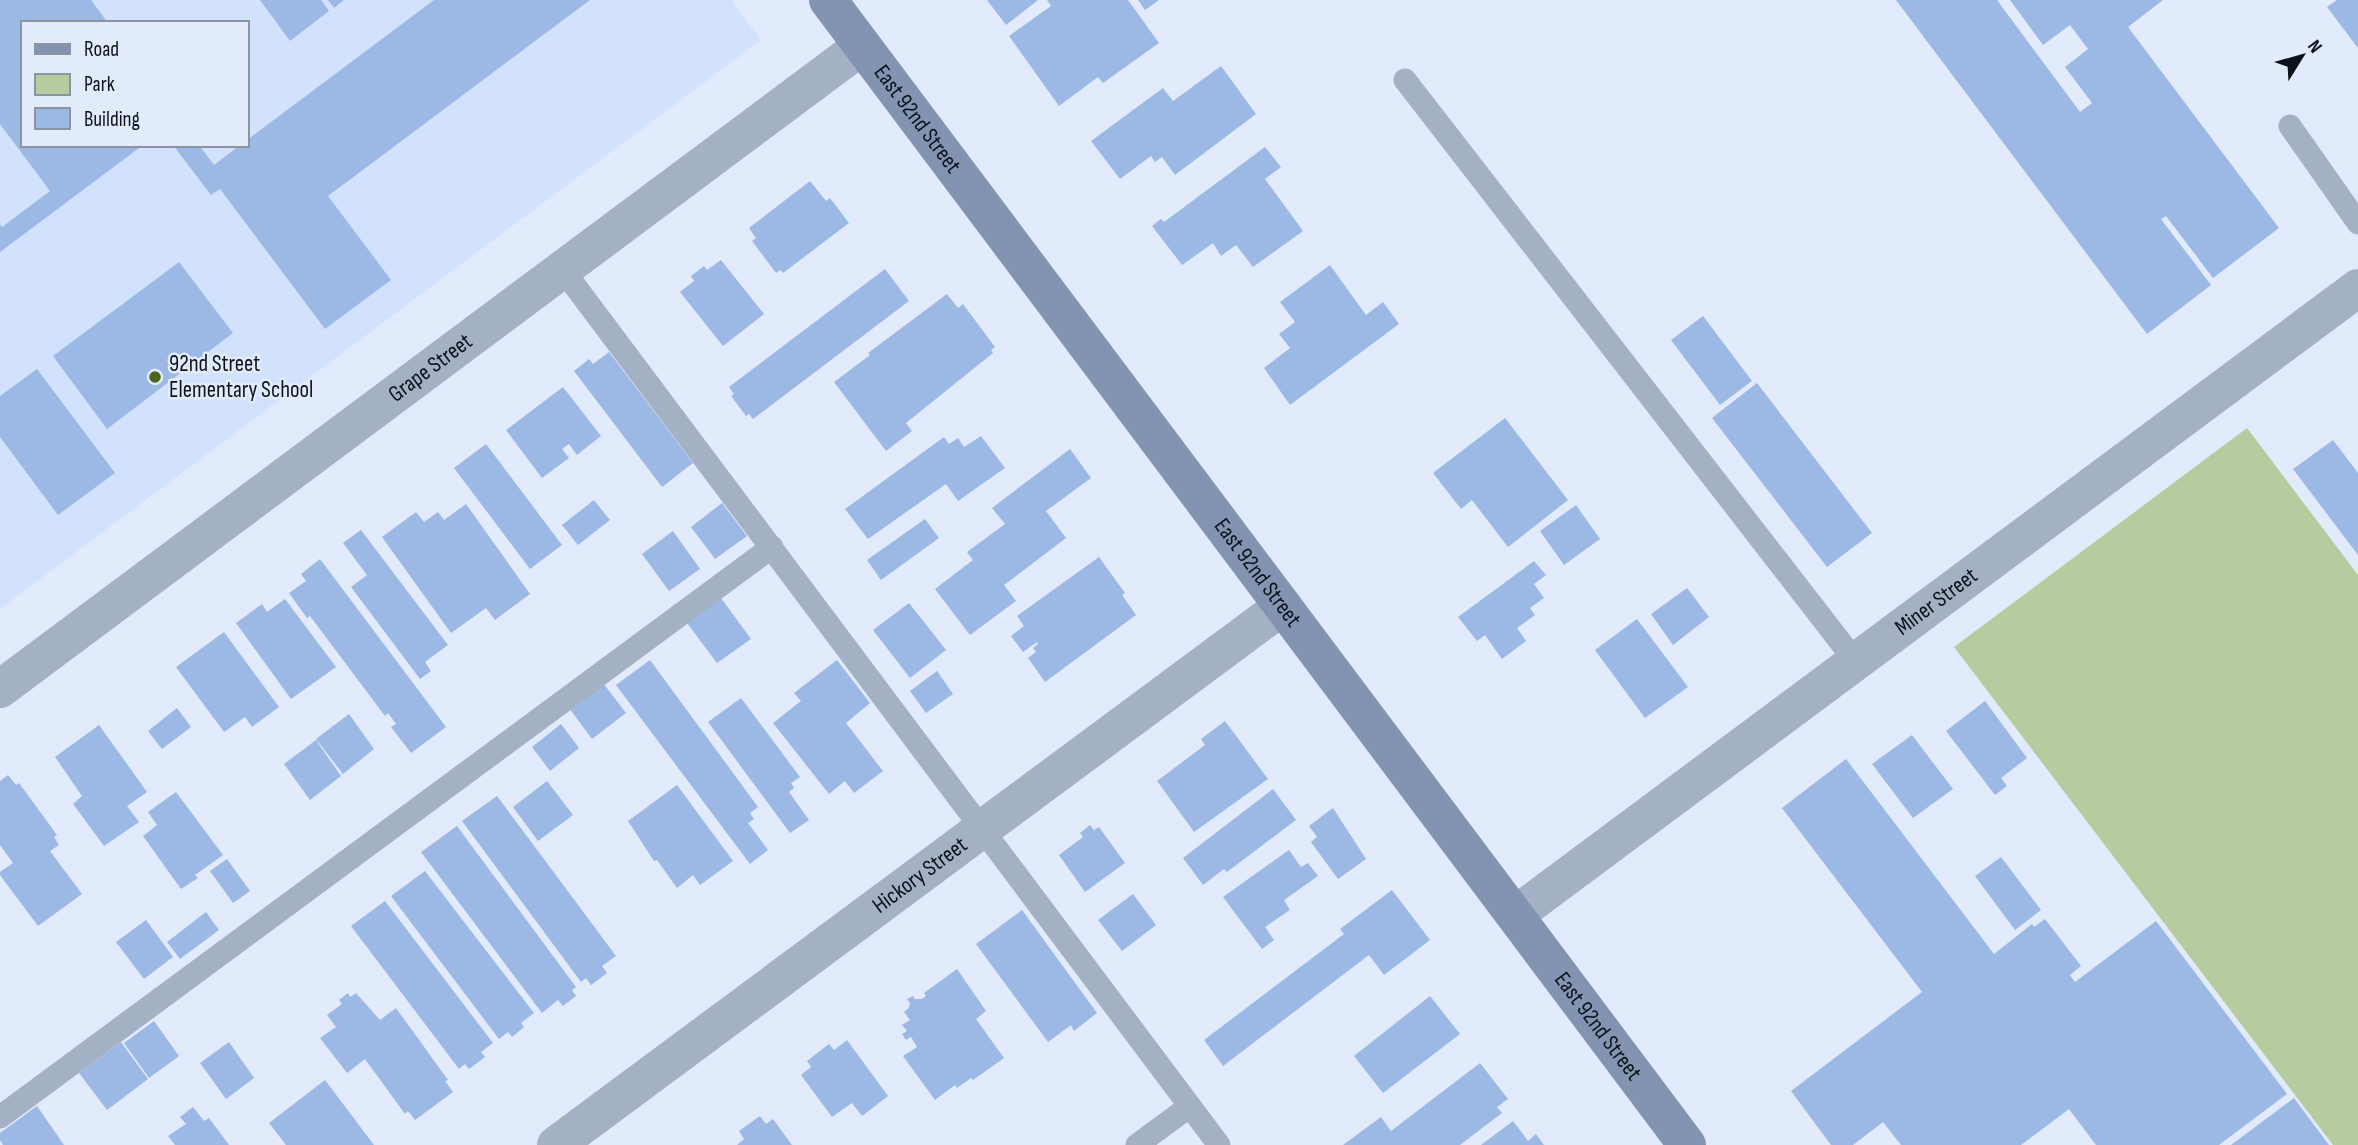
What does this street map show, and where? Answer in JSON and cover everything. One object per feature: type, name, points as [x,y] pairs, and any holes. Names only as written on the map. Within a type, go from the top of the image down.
[{"type":"street","name":"East 92nd Street","points":[[828,0],[1687,1145]]},
{"type":"street","name":"Grape Street","points":[[0,689],[863,46]]},
{"type":"street","name":"Miner Street","points":[[1515,915],[2358,288]]},
{"type":"street","name":"Hickory Street","points":[[556,1145],[1283,606]]},
{"type":"lane","points":[[1405,80],[1856,662]]},
{"type":"lane","points":[[2290,126],[2358,223]]},
{"type":"lane","points":[[563,270],[984,828],[1219,1145]]},
{"type":"lane","points":[[0,1117],[772,547]]},
{"type":"lane","points":[[1137,1145],[1190,1106]]},
{"type":"shaded area","name":"92nd Street Elementary School","points":[[0,0],[731,0],[761,40],[0,609]]},
{"type":"green space","points":[[2247,428],[2358,575],[2358,1145],[2333,1145],[1954,647]]},
{"type":"building","points":[[0,0],[91,0],[107,21],[21,21],[21,147],[140,147],[0,252],[0,224],[2,227],[50,191],[0,124]]},
{"type":"building","points":[[260,0],[321,0],[329,11],[290,41]]},
{"type":"building","points":[[328,0],[344,0],[334,8]]},
{"type":"building","points":[[434,0],[590,0],[328,196],[391,280],[325,329],[220,189],[211,195],[175,147],[200,147],[214,165],[237,147],[248,147],[248,139]]},
{"type":"building","points":[[987,0],[1038,0],[1006,25]]},
{"type":"building","points":[[1047,0],[1128,0],[1159,43],[1103,83],[1098,77],[1059,106],[1009,36],[1051,6]]},
{"type":"building","points":[[1138,0],[1159,0],[1145,10]]},
{"type":"building","points":[[1896,0],[1997,0],[2080,112],[2092,103],[2065,67],[2088,49],[2070,25],[2043,45],[2010,0],[2163,0],[2128,27],[2279,228],[2213,278],[2166,216],[2161,219],[2211,285],[2147,334]]},
{"type":"building","points":[[2337,0],[2358,0],[2358,48],[2327,7]]},
{"type":"building","points":[[1221,66],[1256,114],[1175,175],[1162,157],[1155,162],[1151,156],[1120,179],[1091,141],[1163,88],[1173,101]]},
{"type":"building","points":[[1265,147],[1281,167],[1265,179],[1303,231],[1253,267],[1236,245],[1221,256],[1213,243],[1182,265],[1152,226],[1161,219],[1164,222]]},
{"type":"building","points":[[810,181],[826,201],[830,198],[849,223],[783,273],[780,270],[776,273],[752,241],[756,238],[749,228]]},
{"type":"building","points":[[721,260],[764,314],[723,346],[680,292],[694,281],[691,276],[704,266],[707,270]]},
{"type":"building","points":[[179,262],[233,333],[107,429],[53,356]]},
{"type":"building","points":[[1330,265],[1366,315],[1383,302],[1399,324],[1290,405],[1264,368],[1290,348],[1279,334],[1295,322],[1280,302]]},
{"type":"building","points":[[885,269],[909,301],[753,419],[749,414],[746,416],[731,396],[734,394],[729,387]]},
{"type":"building","points":[[947,294],[958,308],[963,304],[995,347],[991,350],[993,353],[906,423],[912,431],[886,451],[834,382]]},
{"type":"building","points":[[1703,316],[1752,381],[1720,405],[1671,340]]},
{"type":"building","points":[[609,352],[693,463],[662,487],[574,371],[589,359],[593,364]]},
{"type":"building","points":[[37,369],[115,473],[58,515],[0,437],[0,396]]},
{"type":"building","points":[[1757,383],[1872,533],[1827,567],[1712,418]]},
{"type":"building","points":[[563,387],[601,436],[577,455],[569,444],[562,449],[569,458],[542,478],[506,430]]},
{"type":"building","points":[[1505,418],[1568,500],[1508,547],[1472,500],[1461,509],[1433,473]]},
{"type":"building","points":[[981,436],[1005,468],[958,501],[946,484],[868,539],[845,509],[944,437],[949,444],[958,438],[964,447]]},
{"type":"building","points":[[2333,440],[2358,473],[2358,555],[2293,469]]},
{"type":"building","points":[[486,444],[562,545],[530,569],[454,468]]},
{"type":"building","points":[[1070,449],[1091,478],[1046,511],[1066,538],[1004,585],[1016,601],[970,635],[935,589],[973,560],[967,552],[1005,524],[992,508]]},
{"type":"building","points":[[594,500],[610,520],[578,545],[562,525]]},
{"type":"building","points":[[722,503],[747,536],[715,559],[691,527]]},
{"type":"building","points":[[466,504],[530,594],[495,620],[486,608],[451,633],[382,537],[416,512],[424,522],[438,512],[444,520]]},
{"type":"building","points":[[1576,505],[1600,539],[1564,565],[1540,531]]},
{"type":"building","points":[[925,519],[939,538],[881,580],[867,560]]},
{"type":"building","points":[[361,530],[448,645],[425,662],[431,671],[420,679],[351,587],[367,575],[343,543]]},
{"type":"building","points":[[673,531],[700,569],[669,591],[642,554]]},
{"type":"building","points":[[1099,557],[1125,593],[1122,595],[1136,615],[1045,682],[1028,658],[1036,652],[1033,648],[1037,642],[1023,652],[1011,636],[1024,626],[1017,616]]},
{"type":"building","points":[[320,559],[446,727],[411,753],[391,727],[396,724],[388,713],[385,716],[310,616],[307,618],[289,593],[306,581],[301,574]]},
{"type":"building","points":[[1534,561],[1546,575],[1534,584],[1544,598],[1530,608],[1535,615],[1517,628],[1526,641],[1502,659],[1485,635],[1477,641],[1458,617]]},
{"type":"building","points":[[1687,588],[1709,617],[1673,645],[1651,614]]},
{"type":"building","points":[[721,598],[751,639],[717,663],[687,623]]},
{"type":"building","points":[[285,599],[336,667],[291,699],[236,623],[262,604],[267,612]]},
{"type":"building","points":[[909,603],[946,650],[910,678],[873,630]]},
{"type":"building","points":[[1637,619],[1688,687],[1645,718],[1595,650]]},
{"type":"building","points":[[224,632],[279,707],[252,727],[245,717],[224,732],[176,667]]},
{"type":"building","points":[[650,660],[758,807],[750,813],[754,819],[748,823],[768,850],[750,864],[616,685]]},
{"type":"building","points":[[837,660],[870,703],[846,723],[883,771],[854,793],[845,781],[829,794],[773,723],[801,701],[794,693]]},
{"type":"building","points":[[937,671],[953,694],[926,713],[910,691]]},
{"type":"building","points":[[603,683],[626,713],[592,739],[569,708]]},
{"type":"building","points":[[741,698],[800,777],[791,783],[794,788],[789,792],[809,820],[790,833],[708,722]]},
{"type":"building","points":[[1985,701],[2027,758],[2001,778],[2007,786],[1995,795],[1946,731]]},
{"type":"building","points":[[177,708],[191,727],[162,749],[148,731]]},
{"type":"building","points":[[349,714],[374,749],[343,774],[316,739]]},
{"type":"building","points":[[1225,721],[1268,779],[1194,832],[1157,781],[1205,745],[1201,739]]},
{"type":"building","points":[[561,724],[579,748],[550,771],[532,747]]},
{"type":"building","points":[[99,725],[147,792],[127,806],[139,822],[104,846],[73,804],[82,796],[55,757]]},
{"type":"building","points":[[1912,735],[1953,789],[1913,818],[1872,764]]},
{"type":"building","points":[[316,740],[341,776],[310,800],[284,764]]},
{"type":"building","points":[[1846,759],[1994,954],[2032,924],[2034,927],[2045,919],[2081,966],[2070,975],[2075,982],[2156,921],[2287,1094],[2219,1145],[2096,1145],[2069,1109],[2021,1145],[1901,1145],[1883,1122],[1853,1145],[1831,1145],[1791,1091],[1922,992],[1782,808]]},
{"type":"building","points":[[8,775],[16,785],[19,783],[57,835],[54,837],[59,845],[50,851],[82,894],[38,926],[0,875],[0,872],[13,863],[0,845],[0,781]]},
{"type":"building","points":[[547,781],[573,815],[538,841],[513,807]]},
{"type":"building","points":[[677,785],[733,861],[700,885],[693,875],[677,888],[657,860],[654,861],[628,821]]},
{"type":"building","points":[[1273,789],[1296,820],[1227,872],[1224,869],[1203,885],[1183,858]]},
{"type":"building","points":[[176,792],[223,855],[195,875],[198,878],[181,889],[143,836],[157,825],[148,812]]},
{"type":"building","points":[[497,796],[616,956],[602,966],[607,973],[591,985],[586,978],[581,982],[462,821]]},
{"type":"building","points":[[1333,808],[1366,859],[1338,879],[1311,842],[1317,837],[1309,826]]},
{"type":"building","points":[[1090,825],[1094,830],[1099,827],[1125,863],[1085,892],[1059,855],[1083,837],[1080,833]]},
{"type":"building","points":[[457,826],[576,987],[572,990],[576,996],[563,1006],[558,1000],[542,1013],[421,852]]},
{"type":"building","points":[[1289,850],[1301,867],[1308,863],[1318,876],[1284,900],[1290,910],[1265,927],[1274,940],[1262,949],[1223,897]]},
{"type":"building","points":[[2001,857],[2041,910],[2015,930],[1975,876]]},
{"type":"building","points":[[227,859],[250,891],[233,903],[210,871]]},
{"type":"building","points":[[425,871],[534,1013],[521,1023],[524,1027],[512,1037],[508,1032],[499,1039],[391,896]]},
{"type":"building","points":[[1392,890],[1430,940],[1384,975],[1369,955],[1223,1066],[1204,1040],[1344,934],[1340,929]]},
{"type":"building","points":[[1133,894],[1156,925],[1122,951],[1098,920]]},
{"type":"building","points":[[385,901],[493,1043],[481,1052],[485,1057],[469,1069],[465,1064],[459,1069],[351,926]]},
{"type":"building","points":[[1022,910],[1097,1013],[1074,1031],[1071,1025],[1048,1042],[976,944]]},
{"type":"building","points":[[206,912],[219,930],[180,959],[167,942]]},
{"type":"building","points":[[146,920],[173,957],[144,979],[116,942]]},
{"type":"building","points":[[957,969],[986,1011],[976,1019],[1004,1058],[973,1080],[971,1078],[957,1088],[955,1085],[935,1100],[903,1056],[917,1047],[911,1037],[906,1040],[902,1034],[907,1031],[902,1025],[910,1020],[904,1012],[909,1008],[907,999],[913,996],[915,999],[922,999],[926,996],[924,993]]},
{"type":"building","points":[[348,993],[350,997],[356,993],[380,1020],[396,1008],[448,1080],[445,1081],[453,1092],[415,1120],[408,1111],[405,1114],[365,1059],[347,1073],[320,1038],[336,1027],[327,1015],[342,1004],[339,1000]]},
{"type":"building","points":[[1430,996],[1460,1034],[1383,1093],[1354,1056]]},
{"type":"building","points":[[154,1021],[179,1056],[149,1078],[124,1043]]},
{"type":"building","points":[[847,1040],[888,1096],[862,1116],[852,1103],[832,1117],[801,1075],[811,1067],[807,1061],[829,1044],[834,1050]]},
{"type":"building","points":[[121,1042],[148,1079],[107,1110],[79,1073]]},
{"type":"building","points":[[229,1042],[254,1078],[226,1099],[200,1063]]},
{"type":"building","points":[[1480,1063],[1508,1099],[1497,1107],[1502,1113],[1460,1145],[1343,1145],[1381,1117],[1391,1131]]},
{"type":"building","points":[[325,1080],[374,1145],[286,1145],[269,1123]]},
{"type":"building","points":[[2294,1098],[2329,1145],[2231,1145]]},
{"type":"building","points":[[37,1106],[64,1145],[3,1145],[0,1133]]},
{"type":"building","points":[[193,1107],[204,1121],[209,1118],[229,1145],[175,1145],[168,1136],[186,1124],[180,1117]]},
{"type":"building","points":[[760,1116],[766,1124],[773,1119],[792,1145],[737,1145],[744,1139],[739,1131]]},
{"type":"building","points":[[1513,1121],[1528,1141],[1536,1134],[1544,1145],[1481,1145]]},
{"type":"place","name":"92nd Street Elementary School","points":[[155,377]]}]
